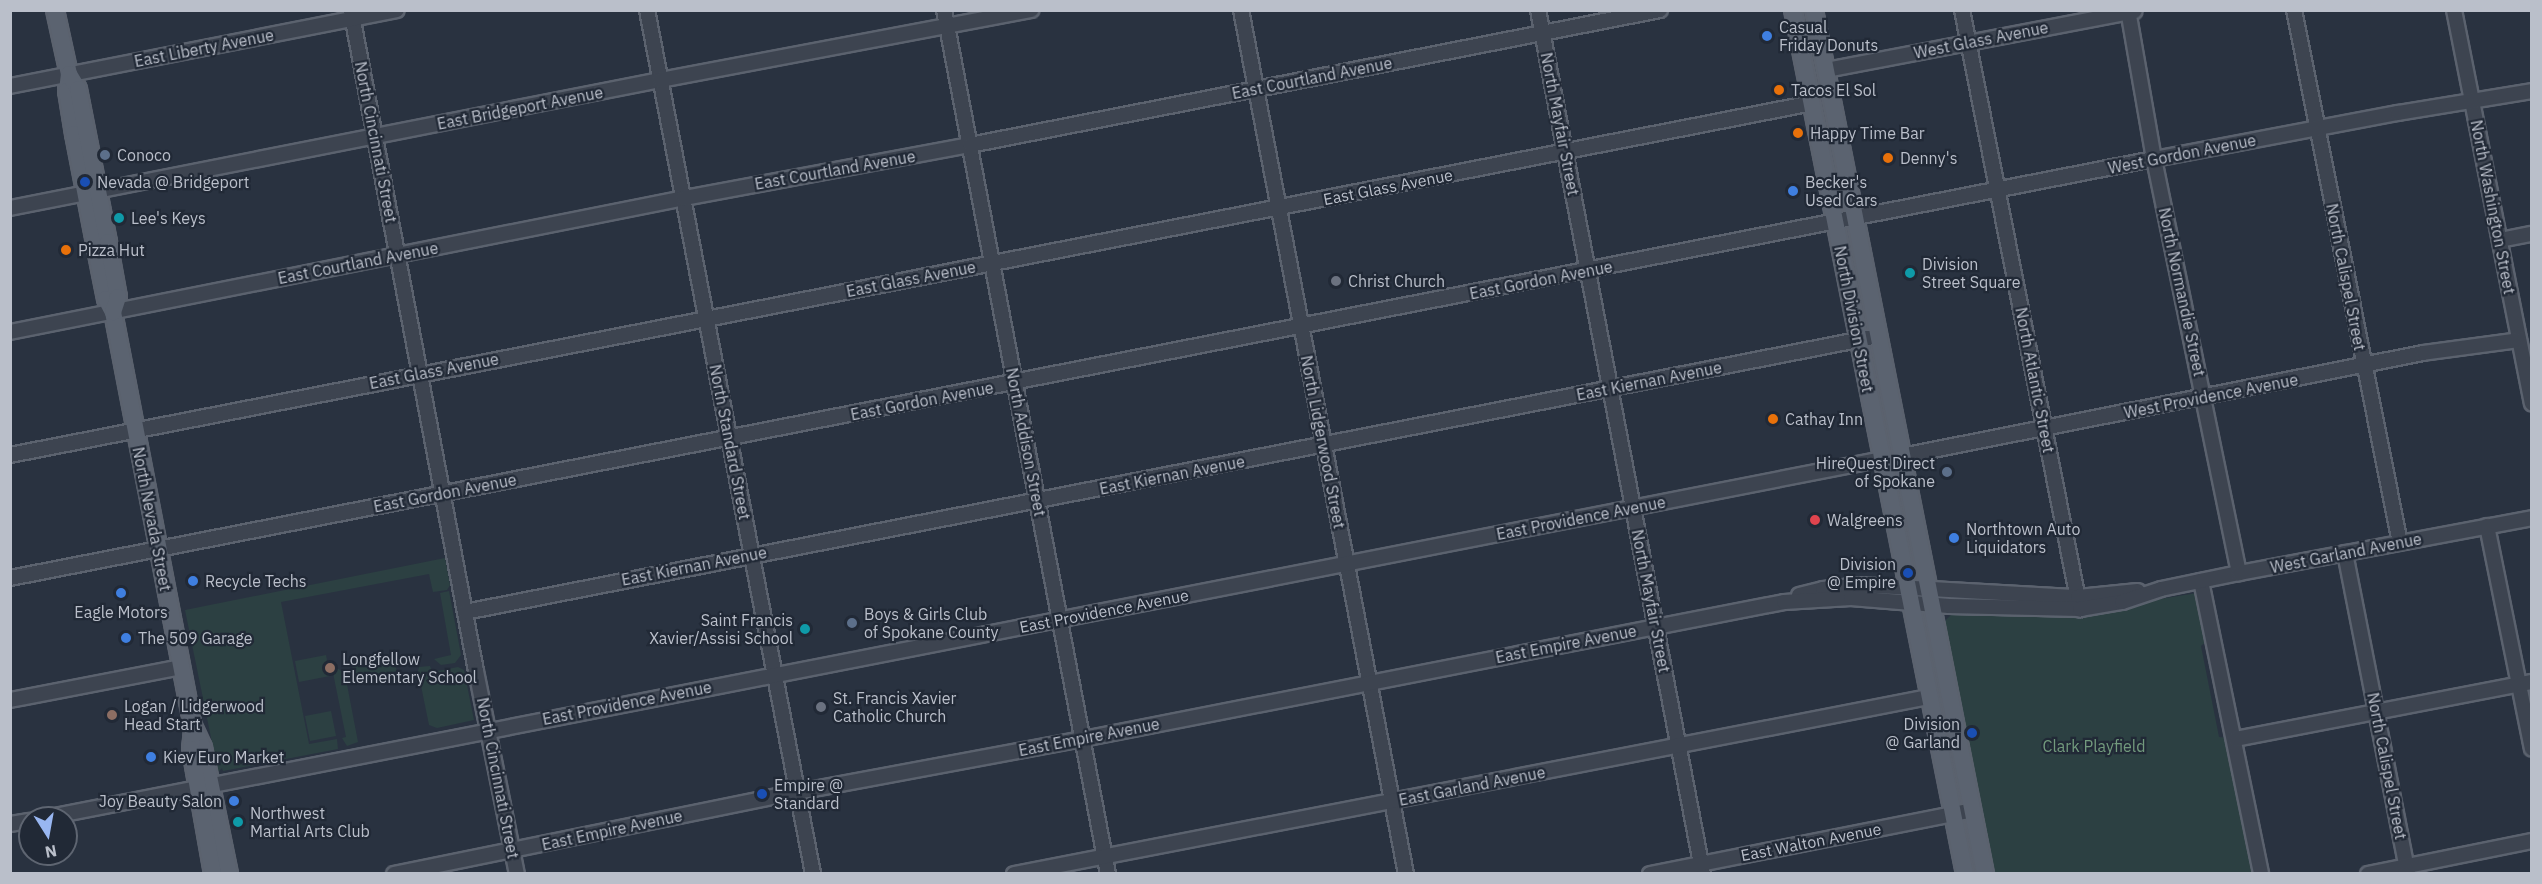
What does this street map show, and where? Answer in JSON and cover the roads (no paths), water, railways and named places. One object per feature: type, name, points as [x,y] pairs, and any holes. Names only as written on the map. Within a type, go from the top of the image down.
[{"type":"main road","name":"North Nevada Street","points":[[56,10],[69,74],[78,89],[92,192],[118,297],[113,312],[193,726],[191,749],[205,787],[229,873]]},
{"type":"main road","name":"North Division Street","points":[[1793,10],[1965,873]]},
{"type":"main road","points":[[1803,10],[1814,63],[1819,70],[1826,70]]},
{"type":"main road","name":"North Division Street","points":[[1814,10],[1985,873]]},
{"type":"main road","points":[[1812,103],[1824,105],[1831,142],[1841,151]]},
{"type":"main road","name":"North Nevada Street","points":[[205,787],[213,873]]},
{"type":"street","name":"East Liberty Avenue","points":[[10,86],[352,15],[397,10]]},
{"type":"street","name":"North Standard Street","points":[[647,10],[813,873]]},
{"type":"street","name":"North Addison Street","points":[[944,10],[1108,873]]},
{"type":"street","name":"East Bridgeport Avenue","points":[[10,208],[660,80],[1031,10]]},
{"type":"street","name":"North Lidgerwood Street","points":[[1241,10],[1406,873]]},
{"type":"street","name":"North Mayfair Street","points":[[1538,10],[1702,868]]},
{"type":"street","name":"East Courtland Avenue","points":[[10,332],[684,198],[970,145],[1660,10]]},
{"type":"street","name":"North Atlantic Street","points":[[1962,10],[2079,603]]},
{"type":"street","name":"North Calispel Street","points":[[2294,10],[2400,543]]},
{"type":"street","name":"North Washington Street","points":[[2454,10],[2519,340],[2529,378],[2532,403]]},
{"type":"street","name":"West Glass Avenue","points":[[1826,70],[2131,11]]},
{"type":"street","name":"North Normandie Street","points":[[2131,11],[2154,159],[2239,573]]},
{"type":"street","name":"North Cincinnati Street","points":[[352,15],[517,873]]},
{"type":"street","name":"West Gordon Avenue","points":[[1834,222],[2154,159],[2532,91]]},
{"type":"street","name":"East Glass Avenue","points":[[10,455],[706,318],[1279,209],[1812,103]]},
{"type":"street","name":"East Gordon Avenue","points":[[10,578],[1834,222]]},
{"type":"street","points":[[2500,240],[2532,234]]},
{"type":"street","name":"East Kiernan Avenue","points":[[465,612],[1878,336]]},
{"type":"street","name":"West Providence Avenue","points":[[1902,456],[2423,353],[2519,340]]},
{"type":"street","name":"East Providence Avenue","points":[[78,811],[1882,459]]},
{"type":"street","name":"West Garland Avenue","points":[[1909,594],[2033,610],[2079,603],[2122,602],[2161,589],[2239,573],[2532,518]]},
{"type":"street","points":[[2487,526],[2525,683],[2532,749]]},
{"type":"street","name":"North Calispel Street","points":[[2345,553],[2407,870]]},
{"type":"street","points":[[2201,581],[2261,873]]},
{"type":"street","name":"East Empire Avenue","points":[[394,873],[797,792],[1083,739],[1784,602],[1909,594]]},
{"type":"street","points":[[10,700],[181,667]]},
{"type":"street","points":[[2235,739],[2525,683]]},
{"type":"street","name":"East Garland Avenue","points":[[1014,873],[1929,697]]},
{"type":"street","name":"East Walton Avenue","points":[[1650,873],[1702,868],[1973,810]]},
{"type":"street","points":[[2368,873],[2407,870],[2532,841]]},
{"type":"place","name":"Casual Friday Donuts","points":[[1767,36]]},
{"type":"place","name":"Tacos El Sol","points":[[1779,90]]},
{"type":"place","name":"Happy Time Bar","points":[[1798,133]]},
{"type":"place","name":"Conoco","points":[[105,155]]},
{"type":"place","name":"Denny's","points":[[1888,158]]},
{"type":"place","name":"Nevada @ Bridgeport","points":[[85,182]]},
{"type":"place","name":"Becker's Used Cars","points":[[1793,191]]},
{"type":"place","name":"Lee's Keys","points":[[119,218]]},
{"type":"place","name":"Pizza Hut","points":[[66,250]]},
{"type":"place","name":"Division Street Square","points":[[1910,273]]},
{"type":"place","name":"Christ Church","points":[[1336,281]]},
{"type":"place","name":"Cathay Inn","points":[[1773,419]]},
{"type":"place","name":"HireQuest Direct of Spokane","points":[[1947,472]]},
{"type":"place","name":"Walgreens","points":[[1815,520]]},
{"type":"place","name":"Northtown Auto Liquidators","points":[[1954,538]]},
{"type":"place","name":"Division @ Empire","points":[[1908,573]]},
{"type":"place","name":"Recycle Techs","points":[[193,581]]},
{"type":"place","name":"Eagle Motors","points":[[121,593]]},
{"type":"place","name":"Boys & Girls Club of Spokane County","points":[[852,623]]},
{"type":"place","name":"Saint Francis Xavier/Assisi School","points":[[805,629]]},
{"type":"place","name":"The 509 Garage","points":[[126,638]]},
{"type":"place","name":"Longfellow Elementary School","points":[[330,668]]},
{"type":"place","name":"St. Francis Xavier Catholic Church","points":[[821,707]]},
{"type":"place","name":"Logan / Lidgerwood Head Start","points":[[112,715]]},
{"type":"place","name":"Division @ Garland","points":[[1972,733]]},
{"type":"place","name":"Kiev Euro Market","points":[[151,757]]},
{"type":"place","name":"Empire @ Standard","points":[[762,794]]},
{"type":"place","name":"Joy Beauty Salon","points":[[234,801]]},
{"type":"place","name":"Northwest Martial Arts Club","points":[[238,822]]},
{"type":"park label","name":"Clark Playfield","points":[[2094,746]]}]
